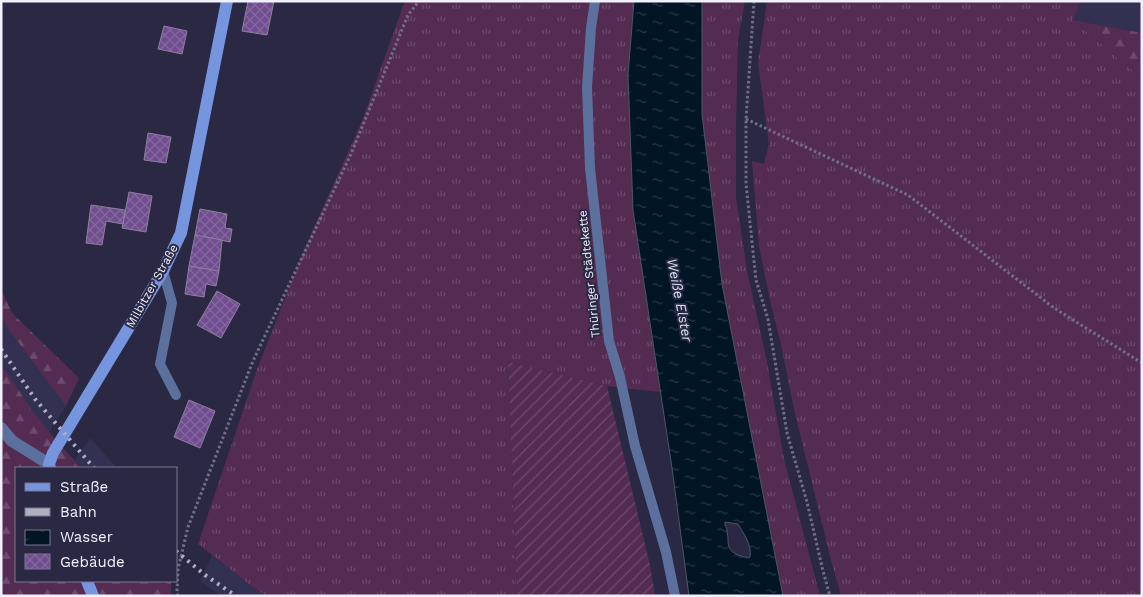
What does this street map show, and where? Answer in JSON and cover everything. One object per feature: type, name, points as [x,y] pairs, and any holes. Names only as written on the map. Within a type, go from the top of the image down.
[{"type":"main road","name":"Milbitzer Straße","points":[[50,466],[53,453],[163,271],[181,233],[227,1]]},
{"type":"main road","points":[[87,582],[93,596]]},
{"type":"street","points":[[1,428],[12,441],[50,466]]},
{"type":"lane","name":"Thüringer Städtekette","points":[[595,1],[591,28],[588,87],[590,168],[609,341],[620,377],[635,446],[666,552],[675,596]]},
{"type":"lane","points":[[163,271],[172,303],[160,364],[176,395]]},
{"type":"path","points":[[178,569],[188,527],[253,361],[351,154],[408,15],[419,1]]},
{"type":"path","points":[[754,1],[746,119],[746,184],[756,280],[768,319],[787,433],[807,502],[830,596]]},
{"type":"path","points":[[746,119],[908,195],[1054,308],[1142,363]]},
{"type":"path","points":[[177,582],[178,596]]},
{"type":"shaded area","points":[[1081,1],[1142,1],[1142,33],[1073,20]]},
{"type":"shaded area","points":[[1,315],[9,330],[66,406],[49,432],[1,364]]},
{"type":"shaded area","points":[[90,438],[116,467],[80,467],[74,461]]},
{"type":"shaded area","points":[[212,556],[266,596],[221,596],[200,581]]},
{"type":"green space","points":[[406,1],[634,1],[628,75],[633,210],[660,392],[607,386],[508,362],[517,596],[266,596],[198,544],[257,369],[307,243],[362,121]]},
{"type":"green space","points":[[702,1],[745,1],[738,39],[736,197],[747,270],[767,362],[784,459],[820,596],[783,596],[722,285],[702,114]]},
{"type":"green space","points":[[767,1],[1081,1],[1073,20],[1142,78],[1142,596],[841,596],[795,414],[759,246],[752,161],[764,164],[769,144],[758,63]]},
{"type":"green space","points":[[1073,20],[1142,33],[1142,78]]},
{"type":"green space","points":[[1,289],[12,313],[79,378],[66,406],[9,330],[1,315]]},
{"type":"green space","points":[[508,362],[607,386],[650,565],[655,596],[517,596]]},
{"type":"green space","points":[[1,364],[32,410],[80,467],[15,467],[15,582],[171,582],[171,596],[1,596]]},
{"type":"water","name":"Weiße Elster","points":[[634,1],[702,1],[702,114],[722,284],[783,596],[689,596],[672,468],[633,210],[628,75]],"holes":[[[725,522],[738,524],[749,544],[750,557],[748,558],[734,553],[728,545]]]},
{"type":"building","points":[[248,1],[274,1],[267,35],[242,31]]},
{"type":"building","points":[[164,26],[187,31],[182,54],[158,49]]},
{"type":"building","points":[[148,133],[171,137],[166,163],[144,160]]},
{"type":"building","points":[[129,192],[152,196],[146,232],[122,228]]},
{"type":"building","points":[[91,205],[125,210],[123,224],[106,221],[102,245],[86,243]]},
{"type":"building","points":[[200,209],[227,214],[225,228],[232,229],[230,242],[195,235]]},
{"type":"building","points":[[195,235],[222,240],[219,271],[189,266]]},
{"type":"building","points":[[189,266],[219,271],[216,286],[206,284],[204,297],[185,294]]},
{"type":"building","points":[[217,291],[240,304],[221,338],[197,325]]},
{"type":"building","points":[[189,400],[215,411],[200,448],[174,437]]},
{"type":"railway","points":[[1,349],[35,399],[93,467]]},
{"type":"railway","points":[[178,553],[205,575],[236,596]]}]
